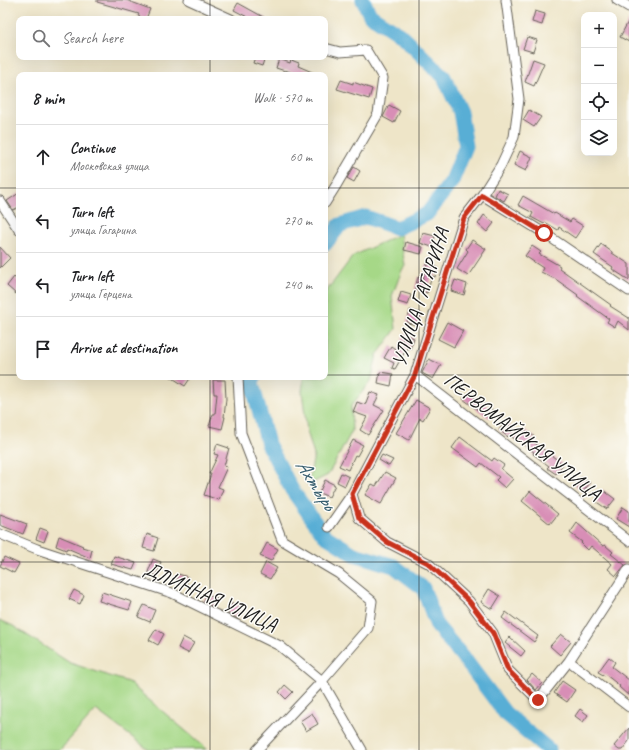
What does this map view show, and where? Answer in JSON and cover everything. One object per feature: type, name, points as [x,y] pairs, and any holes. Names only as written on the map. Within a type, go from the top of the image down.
[{"type":"street","points":[[189,0],[224,16]]},
{"type":"street","name":"УЛИЦА ГАГАРИНА","points":[[329,527],[352,494],[415,375],[464,218],[482,195],[501,165],[514,137],[519,99],[506,0]]},
{"type":"street","points":[[617,0],[629,7]]},
{"type":"street","points":[[328,49],[340,52],[366,50],[383,78],[378,114],[328,198]]},
{"type":"street","points":[[482,195],[544,233],[629,291]]},
{"type":"street","points":[[0,201],[16,225]]},
{"type":"street","name":"ПЕРВОМАЙСКАЯ УЛИЦА","points":[[415,375],[629,541]]},
{"type":"street","points":[[238,380],[241,433],[282,540],[339,574],[372,601],[368,628],[322,681],[257,750]]},
{"type":"street","points":[[352,494],[359,518],[387,542],[428,563],[469,601],[493,633],[508,670],[538,700],[569,661],[629,569]]},
{"type":"street","name":"ДЛИННАЯ УЛИЦА","points":[[0,534],[37,549],[172,593],[280,646],[322,681],[362,750]]},
{"type":"street","points":[[569,661],[629,707]]},
{"type":"green space","points":[[400,234],[405,266],[392,296],[396,329],[377,355],[371,381],[351,406],[352,431],[328,475],[308,485],[314,455],[307,431],[302,391],[304,380],[328,380],[328,289],[353,256]]},
{"type":"green space","points":[[0,620],[13,626],[70,663],[128,682],[207,749],[149,750],[96,710],[60,750],[0,750]]},
{"type":"building","points":[[97,0],[126,0],[150,9],[147,16],[138,16],[139,14],[97,2]]},
{"type":"building","points":[[238,3],[262,16],[245,16],[234,10]]},
{"type":"building","points":[[535,11],[545,14],[542,25],[532,22]]},
{"type":"building","points":[[629,20],[629,42],[620,37]]},
{"type":"building","points":[[527,37],[537,40],[533,52],[523,49]]},
{"type":"building","points":[[533,59],[544,63],[534,86],[525,82]]},
{"type":"building","points":[[254,60],[264,60],[262,66],[253,63]]},
{"type":"building","points":[[279,60],[290,63],[291,60],[299,63],[298,66],[312,72],[290,72],[276,68]]},
{"type":"building","points":[[341,80],[353,84],[353,82],[372,89],[369,99],[337,89]]},
{"type":"building","points":[[389,105],[400,111],[394,123],[383,117]]},
{"type":"building","points":[[529,110],[541,117],[534,127],[523,120]]},
{"type":"building","points":[[520,151],[532,157],[526,171],[514,165]]},
{"type":"building","points":[[354,167],[360,171],[354,182],[347,178]]},
{"type":"building","points":[[498,189],[508,194],[504,201],[495,196]]},
{"type":"building","points":[[16,195],[16,208],[13,210],[7,201]]},
{"type":"building","points":[[523,196],[570,222],[572,219],[583,226],[575,238],[559,227],[558,230],[545,222],[544,224],[531,217],[533,213],[518,205]]},
{"type":"building","points":[[484,215],[494,223],[487,232],[478,224]]},
{"type":"building","points":[[423,233],[435,236],[432,247],[420,243]]},
{"type":"building","points":[[472,240],[486,249],[468,276],[457,269],[468,251],[466,249]]},
{"type":"building","points":[[406,242],[423,247],[421,254],[404,250]]},
{"type":"building","points":[[601,244],[629,264],[629,280],[612,269],[613,267],[594,254]]},
{"type":"building","points":[[532,246],[541,252],[539,254],[560,266],[559,268],[611,305],[610,306],[629,318],[629,330],[618,321],[615,327],[607,322],[609,319],[577,296],[578,295],[554,278],[541,272],[543,268],[525,256]]},
{"type":"building","points":[[0,247],[10,258],[0,268]]},
{"type":"building","points":[[427,264],[437,267],[435,277],[432,276],[427,293],[415,289],[418,277],[423,279]]},
{"type":"building","points":[[14,277],[16,279],[16,294],[7,286]]},
{"type":"building","points":[[455,280],[467,284],[464,295],[451,291]]},
{"type":"building","points":[[401,292],[411,295],[408,305],[398,302]]},
{"type":"building","points":[[410,310],[421,313],[418,325],[407,323]]},
{"type":"building","points":[[447,322],[463,331],[454,347],[438,339]]},
{"type":"building","points":[[404,334],[414,338],[410,349],[407,348],[395,369],[392,368],[394,363],[384,358],[391,346],[398,351]]},
{"type":"building","points":[[429,359],[441,365],[433,379],[422,373]]},
{"type":"building","points":[[380,372],[393,374],[391,386],[378,383]]},
{"type":"building","points":[[176,380],[189,380],[185,386]]},
{"type":"building","points":[[213,380],[225,380],[225,417],[222,429],[209,426],[213,414],[215,414],[217,394],[214,394]]},
{"type":"building","points":[[370,392],[379,395],[374,405],[384,410],[368,435],[360,430],[367,417],[353,412],[357,402],[365,405]]},
{"type":"building","points":[[468,393],[494,411],[489,418],[463,399]]},
{"type":"building","points":[[416,400],[430,408],[423,420],[420,418],[409,440],[396,433]]},
{"type":"building","points":[[505,422],[521,435],[525,430],[535,437],[532,441],[563,464],[556,474],[547,468],[549,466],[533,454],[534,452],[499,430]]},
{"type":"building","points":[[460,437],[492,461],[494,458],[504,465],[501,469],[513,479],[505,488],[496,480],[499,477],[481,463],[478,467],[452,448]]},
{"type":"building","points":[[353,440],[363,445],[357,456],[355,455],[348,470],[339,466]]},
{"type":"building","points":[[217,444],[229,448],[224,466],[227,467],[218,487],[223,489],[219,500],[204,495],[211,474],[209,474],[218,455],[214,454]]},
{"type":"building","points":[[382,455],[393,460],[389,466],[379,460]]},
{"type":"building","points":[[385,472],[396,478],[381,504],[365,495],[372,484],[376,486]]},
{"type":"building","points":[[341,473],[349,477],[345,486],[337,482]]},
{"type":"building","points":[[581,477],[590,483],[583,492],[575,486]]},
{"type":"building","points":[[325,480],[335,485],[329,497],[319,493]]},
{"type":"building","points":[[603,490],[615,499],[607,509],[595,501]]},
{"type":"building","points":[[530,491],[558,514],[550,524],[522,501]]},
{"type":"building","points":[[623,507],[629,511],[629,527],[616,519]]},
{"type":"building","points":[[0,514],[27,524],[23,534],[0,525]]},
{"type":"building","points":[[577,523],[603,546],[605,545],[613,552],[611,554],[625,565],[616,576],[608,569],[612,564],[591,546],[588,550],[581,543],[582,542],[570,533]]},
{"type":"building","points":[[40,528],[48,531],[44,542],[36,539]]},
{"type":"building","points":[[147,534],[158,538],[154,551],[143,548]]},
{"type":"building","points":[[59,536],[92,550],[90,558],[67,548],[66,550],[56,546]]},
{"type":"building","points":[[267,543],[278,549],[271,561],[260,556]]},
{"type":"building","points":[[114,556],[136,563],[133,570],[111,564]]},
{"type":"building","points":[[4,557],[19,564],[14,573],[0,566]]},
{"type":"building","points":[[153,559],[161,562],[156,575],[148,572]]},
{"type":"building","points":[[266,562],[277,568],[270,579],[260,574]]},
{"type":"building","points":[[178,574],[188,577],[186,585],[176,581]]},
{"type":"building","points":[[489,589],[500,596],[492,609],[481,602]]},
{"type":"building","points":[[74,590],[84,595],[80,604],[69,599]]},
{"type":"building","points":[[102,592],[132,602],[129,610],[99,601]]},
{"type":"building","points":[[206,595],[217,598],[214,607],[204,602]]},
{"type":"building","points":[[232,603],[242,607],[238,619],[227,613]]},
{"type":"building","points":[[144,605],[155,610],[150,622],[138,617]]},
{"type":"building","points":[[506,612],[538,636],[534,642],[502,618]]},
{"type":"building","points":[[156,629],[164,634],[158,645],[149,640]]},
{"type":"building","points":[[561,634],[571,642],[560,655],[550,646]]},
{"type":"building","points":[[183,637],[194,643],[188,653],[178,648]]},
{"type":"building","points":[[510,637],[525,651],[521,656],[505,643]]},
{"type":"building","points":[[609,657],[615,662],[612,667],[629,680],[629,696],[619,687],[620,686],[606,675],[605,676],[598,672]]},
{"type":"building","points":[[532,674],[542,683],[536,690],[527,680]]},
{"type":"building","points":[[562,681],[575,690],[567,702],[554,693]]},
{"type":"building","points":[[285,685],[293,692],[286,699],[279,692]]},
{"type":"building","points":[[580,709],[588,715],[583,722],[575,716]]},
{"type":"building","points":[[312,713],[318,724],[306,731],[300,721]]},
{"type":"building","points":[[629,728],[629,741],[622,750],[619,750],[614,746]]},
{"type":"waterway","name":"Ахтырь","points":[[328,240],[340,225],[366,217],[397,228],[427,214],[452,181],[466,146],[460,112],[444,77],[403,37],[370,15],[363,0]]},
{"type":"waterway","name":"Ахтырь","points":[[253,380],[252,383],[268,444],[292,490],[324,535],[354,554],[394,566],[423,588],[437,626],[463,657],[505,713],[549,750]]},
{"type":"route","points":[[538,700],[508,670],[493,633],[469,601],[428,563],[387,542],[359,518],[352,494],[415,375],[464,218],[482,195],[544,233]]}]
